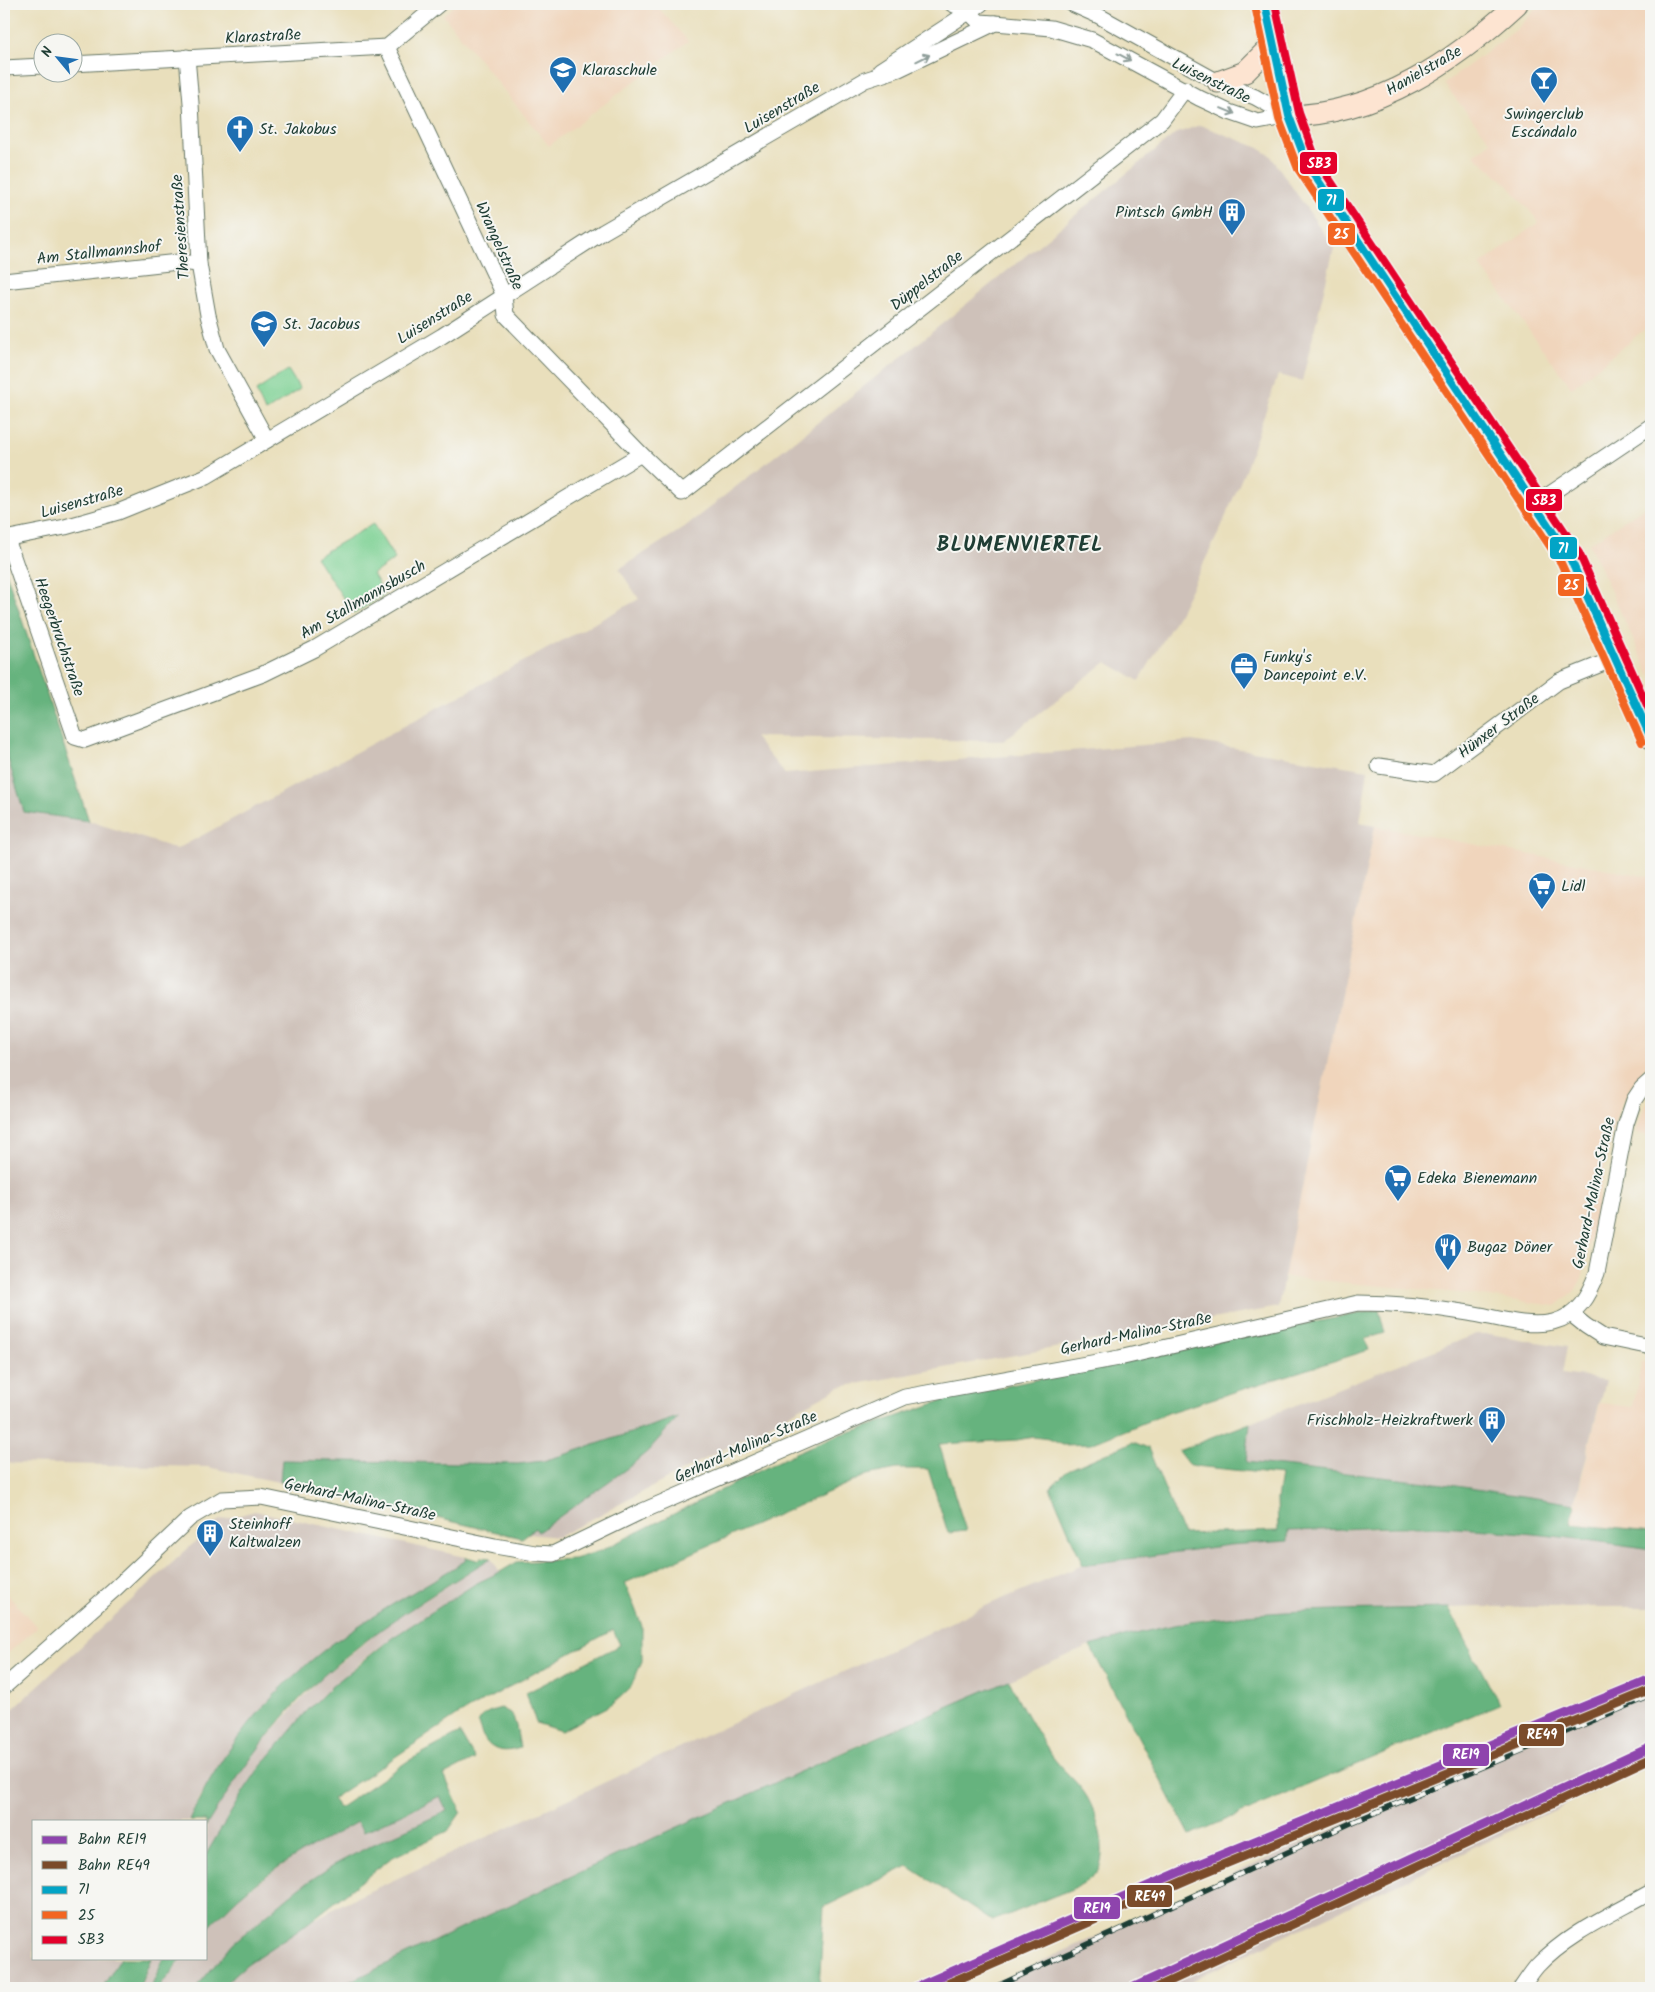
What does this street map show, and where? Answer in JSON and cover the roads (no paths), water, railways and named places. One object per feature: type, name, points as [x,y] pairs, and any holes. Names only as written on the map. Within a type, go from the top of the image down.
[{"type":"main road","points":[[1266,4],[1289,116],[1307,164],[1570,558],[1651,738]]},
{"type":"main road","name":"Hanielstraße","points":[[1289,116],[1314,115],[1358,105],[1407,84],[1467,46],[1517,4]]},
{"type":"main road","points":[[1218,82],[1245,72],[1273,44]]},
{"type":"street","points":[[387,47],[439,4]]},
{"type":"street","points":[[952,4],[974,8]]},
{"type":"street","name":"Luisenstraße","points":[[1072,4],[1100,10],[1218,82],[1255,97],[1289,116]]},
{"type":"street","name":"Luisenstraße","points":[[5,539],[65,527],[118,512],[207,476],[442,336],[603,232],[865,80],[974,8],[979,22],[1051,28],[1092,40],[1229,112],[1258,122],[1289,116]]},
{"type":"street","points":[[1092,40],[1100,10]]},
{"type":"street","name":"Luisenstraße","points":[[865,80],[899,69],[995,23]]},
{"type":"street","name":"Klarastraße","points":[[82,63],[387,47]]},
{"type":"street","name":"Wrangelstraße","points":[[387,47],[504,295],[506,315],[641,454],[682,493]]},
{"type":"street","name":"Theresienstraße","points":[[187,57],[191,103],[198,264],[208,315],[217,349],[267,440]]},
{"type":"street","points":[[4,68],[32,67]]},
{"type":"street","name":"Düppelstraße","points":[[682,493],[1162,120],[1185,89]]},
{"type":"street","name":"Am Stallmannshof","points":[[4,281],[178,262],[198,264]]},
{"type":"street","points":[[1535,504],[1651,426]]},
{"type":"street","name":"Am Stallmannsbusch","points":[[85,740],[263,674],[314,650],[641,454]]},
{"type":"street","name":"Heegerbruchstraße","points":[[5,539],[75,738],[85,740]]},
{"type":"street","name":"Hünxer Straße","points":[[1379,766],[1434,774],[1559,681],[1616,658]]},
{"type":"street","name":"Gerhard-Malina-Straße","points":[[4,1687],[115,1589],[190,1518],[222,1499],[261,1497],[495,1546],[534,1553],[553,1554],[638,1513],[904,1396],[1119,1358],[1358,1303],[1385,1303],[1469,1313],[1529,1323],[1553,1322],[1571,1314],[1588,1295],[1597,1273],[1626,1124],[1634,1100],[1642,1088],[1651,1080]]},
{"type":"street","points":[[1571,1314],[1603,1337],[1651,1347]]},
{"type":"street","points":[[1521,1988],[1536,1967],[1567,1940],[1651,1892]]},
{"type":"railway","points":[[993,1988],[1353,1822],[1651,1696]]},
{"type":"rail line","name":"RE19","points":[[914,1988],[1189,1868],[1651,1679]]},
{"type":"rail line","name":"RE49","points":[[938,1988],[1193,1877],[1651,1690]]},
{"type":"rail line","name":"RE19","points":[[1132,1988],[1651,1747]]},
{"type":"rail line","name":"RE49","points":[[1155,1988],[1651,1758]]},
{"type":"place","name":"Klaraschule","points":[[563,94]]},
{"type":"place","name":"Swingerclub Escándalo","points":[[1544,104]]},
{"type":"place","name":"St. Jakobus","points":[[240,153]]},
{"type":"place","name":"Pintsch GmbH","points":[[1232,236]]},
{"type":"place","name":"St. Jacobus","points":[[264,348]]},
{"type":"place","name":"Funky's Dancepoint e.V.","points":[[1244,690]]},
{"type":"place","name":"Lidl","points":[[1542,910]]},
{"type":"place","name":"Edeka Bienemann","points":[[1398,1202]]},
{"type":"place","name":"Bugaz Döner","points":[[1448,1271]]},
{"type":"place","name":"Frischholz-Heizkraftwerk","points":[[1492,1444]]},
{"type":"place","name":"Steinhoff Kaltwalzen","points":[[210,1557]]},
{"type":"district","name":"BLUMENVIERTEL","points":[[1020,545]]}]
